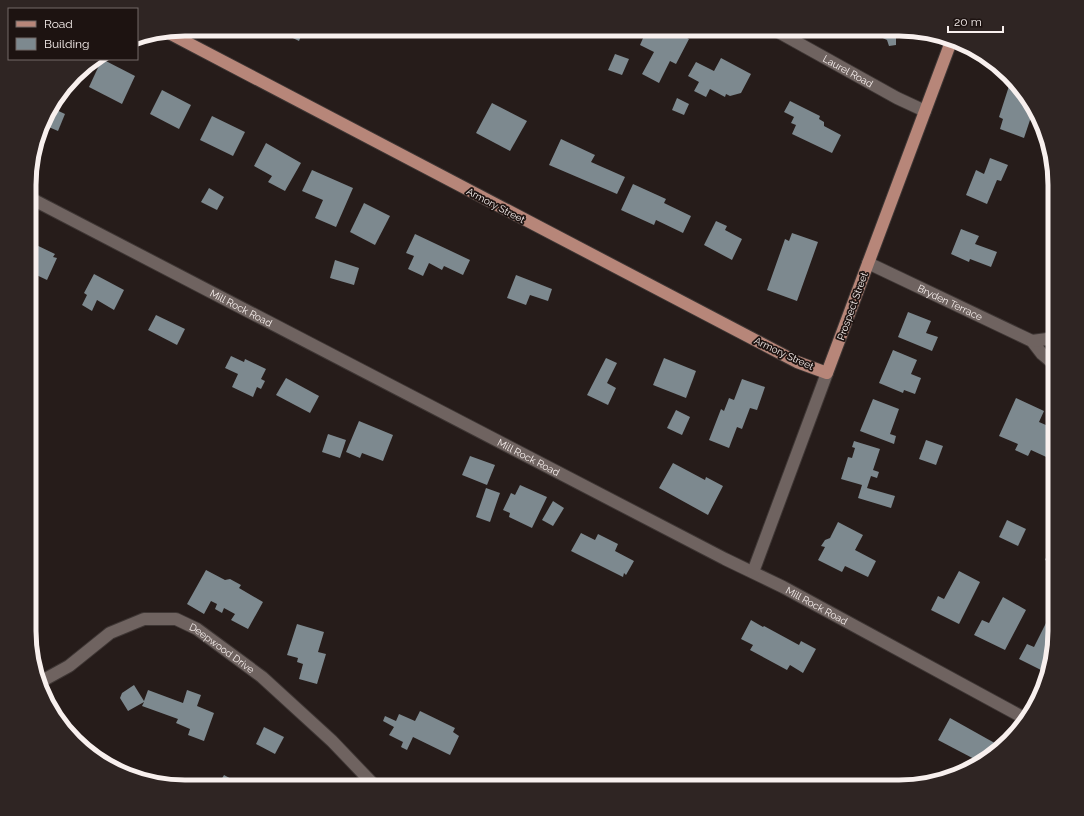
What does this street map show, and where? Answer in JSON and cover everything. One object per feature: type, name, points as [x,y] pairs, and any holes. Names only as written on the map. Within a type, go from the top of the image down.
[{"type":"main road","name":"Armory Street","points":[[175,36],[783,355],[827,373]]},
{"type":"main road","name":"Prospect Street","points":[[827,373],[950,45]]},
{"type":"street","name":"Laurel Road","points":[[786,36],[897,98],[925,110]]},
{"type":"street","name":"Mill Rock Road","points":[[36,201],[729,561],[790,591],[1021,716]]},
{"type":"street","name":"Bryden Terrace","points":[[868,263],[1032,341],[1048,360]]},
{"type":"street","points":[[1032,341],[1048,339]]},
{"type":"street","name":"Prospect Street","points":[[753,572],[827,373]]},
{"type":"street","name":"Deepwood Drive","points":[[44,680],[69,666],[110,633],[144,619],[176,619],[197,629],[262,677],[332,741],[369,780]]},
{"type":"building","points":[[289,36],[301,36],[299,41]]},
{"type":"building","points":[[644,36],[683,36],[689,39],[676,64],[670,61],[659,83],[642,74],[654,52],[640,45]]},
{"type":"building","points":[[878,36],[897,36],[896,45],[889,46],[887,40]]},
{"type":"building","points":[[615,54],[629,59],[622,75],[608,70]]},
{"type":"building","points":[[721,58],[751,74],[741,93],[730,96],[726,94],[725,97],[710,89],[706,97],[694,91],[699,82],[688,76],[696,62],[714,71]]},
{"type":"building","points":[[104,60],[135,76],[122,104],[89,87],[101,62]]},
{"type":"building","points":[[1009,86],[1010,86],[1023,102],[1031,116],[1024,138],[1000,129],[1003,119],[999,117]]},
{"type":"building","points":[[162,90],[191,105],[179,129],[150,114]]},
{"type":"building","points":[[677,98],[689,104],[684,115],[672,110]]},
{"type":"building","points":[[790,101],[820,116],[819,119],[824,122],[824,126],[841,135],[832,153],[792,134],[796,125],[791,123],[794,117],[784,112]]},
{"type":"building","points":[[492,103],[527,121],[510,151],[476,133]]},
{"type":"building","points":[[56,110],[65,114],[58,131],[48,127]]},
{"type":"building","points":[[212,116],[245,132],[233,156],[200,140]]},
{"type":"building","points":[[561,139],[595,155],[591,162],[625,177],[617,194],[549,165]]},
{"type":"building","points":[[266,143],[301,163],[285,191],[268,182],[272,176],[254,166]]},
{"type":"building","points":[[990,158],[1008,165],[1001,181],[997,180],[987,204],[966,195],[976,170],[984,174]]},
{"type":"building","points":[[312,170],[353,188],[336,227],[315,218],[323,200],[302,191]]},
{"type":"building","points":[[633,184],[666,199],[664,203],[691,216],[683,233],[656,220],[654,225],[621,210]]},
{"type":"building","points":[[209,188],[224,197],[217,210],[201,202]]},
{"type":"building","points":[[364,203],[390,216],[375,245],[350,232]]},
{"type":"building","points":[[716,221],[727,226],[725,230],[742,239],[732,260],[704,245]]},
{"type":"building","points":[[961,229],[979,236],[975,244],[997,252],[991,267],[970,259],[969,262],[951,254]]},
{"type":"building","points":[[792,233],[818,242],[797,301],[767,290],[785,239],[789,241]]},
{"type":"building","points":[[415,234],[470,260],[463,275],[444,266],[442,270],[429,263],[423,276],[408,269],[414,256],[406,253]]},
{"type":"building","points":[[36,245],[55,254],[53,257],[57,258],[47,280],[36,275]]},
{"type":"building","points":[[335,260],[359,268],[354,285],[330,278]]},
{"type":"building","points":[[94,274],[124,290],[114,310],[97,300],[92,311],[82,305],[87,295],[84,293]]},
{"type":"building","points":[[516,275],[552,289],[548,301],[530,295],[526,305],[507,298]]},
{"type":"building","points":[[908,312],[931,321],[926,333],[938,337],[932,351],[898,337]]},
{"type":"building","points":[[156,315],[185,329],[177,345],[148,330]]},
{"type":"building","points":[[893,350],[917,360],[911,374],[921,378],[915,394],[904,390],[903,393],[879,383]]},
{"type":"building","points":[[231,356],[244,362],[245,359],[266,369],[261,379],[265,381],[261,389],[257,387],[253,397],[232,387],[238,374],[225,368]]},
{"type":"building","points":[[606,358],[617,363],[607,383],[616,388],[608,405],[587,395]]},
{"type":"building","points":[[664,358],[696,371],[686,398],[653,385]]},
{"type":"building","points":[[286,378],[319,396],[310,413],[276,395]]},
{"type":"building","points":[[742,379],[765,387],[757,410],[750,408],[742,429],[737,427],[729,448],[709,440],[721,409],[724,411],[729,398],[734,400]]},
{"type":"building","points":[[1016,398],[1044,411],[1039,422],[1048,426],[1048,458],[1031,450],[1028,456],[1015,450],[1018,444],[999,436]]},
{"type":"building","points":[[873,399],[899,409],[890,434],[896,436],[894,444],[860,431]]},
{"type":"building","points":[[676,410],[690,417],[682,435],[667,428]]},
{"type":"building","points":[[359,421],[393,435],[383,461],[362,453],[360,458],[346,452]]},
{"type":"building","points":[[328,434],[346,440],[340,458],[322,452]]},
{"type":"building","points":[[926,440],[943,446],[936,465],[919,459]]},
{"type":"building","points":[[854,441],[880,449],[873,470],[879,472],[877,478],[871,476],[867,488],[895,496],[891,508],[858,498],[862,485],[841,479],[848,457],[852,458],[855,448],[852,447]]},
{"type":"building","points":[[470,456],[495,465],[487,485],[462,475]]},
{"type":"building","points":[[673,463],[705,480],[706,477],[723,486],[708,515],[659,488]]},
{"type":"building","points":[[520,485],[547,497],[532,528],[509,517],[510,513],[503,510],[511,493],[515,495]]},
{"type":"building","points":[[486,488],[500,493],[490,522],[476,517]]},
{"type":"building","points":[[553,501],[564,508],[553,526],[542,520]]},
{"type":"building","points":[[1007,520],[1026,529],[1018,546],[999,537]]},
{"type":"building","points":[[838,522],[863,535],[855,550],[876,561],[868,577],[845,566],[842,572],[818,560],[825,547],[821,546],[825,540],[830,538]]},
{"type":"building","points":[[581,533],[595,540],[598,534],[618,544],[615,551],[634,561],[626,575],[624,573],[623,577],[571,551]]},
{"type":"building","points":[[1048,553],[1048,561],[1045,560]]},
{"type":"building","points":[[206,570],[225,580],[230,579],[241,585],[239,588],[263,602],[248,629],[231,620],[235,614],[224,608],[222,613],[215,609],[217,604],[211,601],[204,614],[187,604]]},
{"type":"building","points":[[959,571],[980,582],[959,624],[931,610],[938,596],[944,599]]},
{"type":"building","points":[[1003,597],[1026,610],[1005,650],[974,635],[982,620],[989,623]]},
{"type":"building","points":[[751,620],[799,645],[801,641],[816,649],[803,673],[790,665],[787,670],[750,650],[753,645],[741,639]]},
{"type":"building","points":[[1048,621],[1047,651],[1043,671],[1019,659],[1027,644],[1034,647]]},
{"type":"building","points":[[297,624],[324,632],[318,652],[326,654],[317,684],[299,679],[303,664],[297,662],[298,658],[287,655]]},
{"type":"building","points":[[134,685],[144,701],[148,690],[183,703],[187,690],[201,695],[197,706],[214,713],[204,741],[188,735],[190,729],[176,723],[178,719],[142,706],[144,702],[128,711],[120,698],[122,693]]},
{"type":"building","points":[[420,711],[455,728],[453,732],[459,736],[450,755],[413,737],[407,750],[401,747],[403,742],[389,735],[394,727],[383,721],[385,716],[396,721],[399,714],[415,721]]},
{"type":"building","points":[[950,718],[996,744],[975,759],[938,740]]},
{"type":"building","points":[[264,727],[284,737],[275,754],[256,744]]},
{"type":"building","points":[[224,775],[233,780],[221,780]]}]
